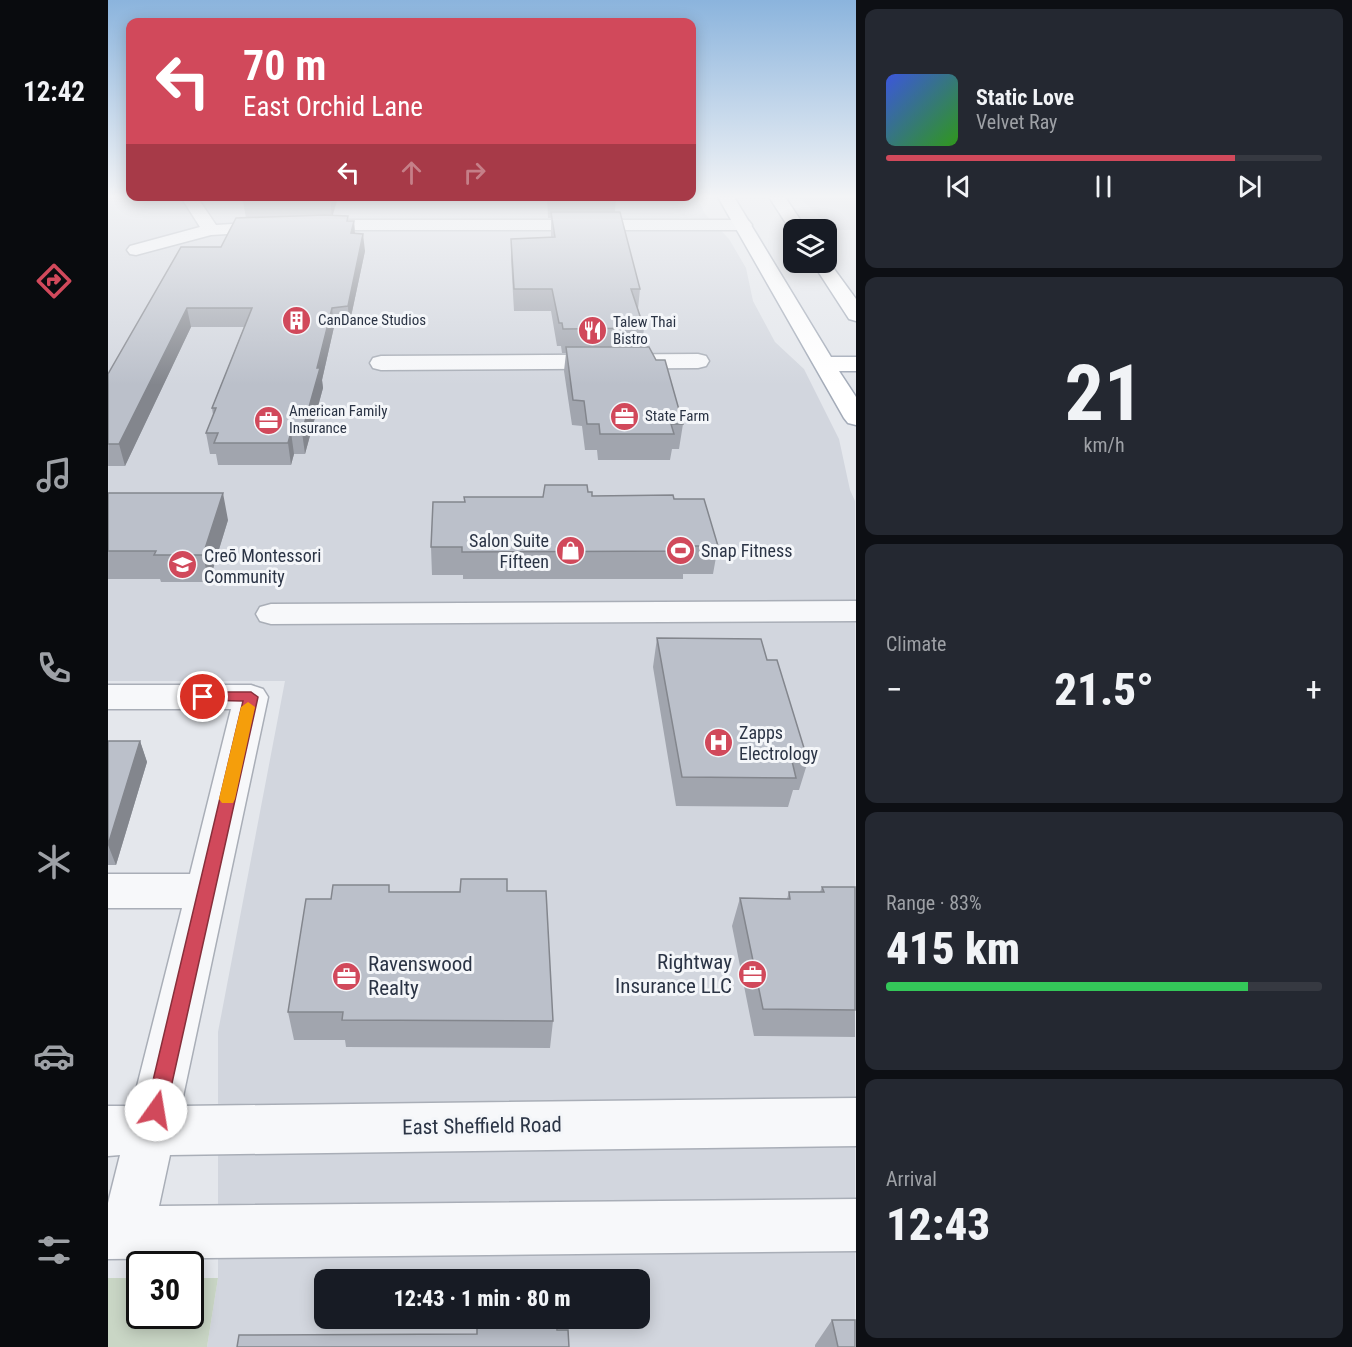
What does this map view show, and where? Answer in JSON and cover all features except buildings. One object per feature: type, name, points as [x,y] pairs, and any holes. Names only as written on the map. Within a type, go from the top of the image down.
[{"type":"main road","points":[[762,260],[855,418]]},
{"type":"main road","points":[[827,273],[855,315]]},
{"type":"main road","points":[[825,364],[855,364]]},
{"type":"street","points":[[381,363],[698,362]]},
{"type":"street","points":[[271,614],[855,611]]},
{"type":"street","points":[[108,697],[251,697],[206,891],[129,1131],[117,1233],[855,1225]]},
{"type":"street","points":[[108,891],[206,891]]},
{"type":"street","name":"East Sheffield Road","points":[[129,1131],[855,1122]]},
{"type":"shaded area","points":[[108,260],[741,260],[746,268],[753,301],[775,342],[804,369],[839,439],[850,490],[855,501],[855,1347],[207,1347],[218,1278],[218,1032],[285,681],[108,681]]},
{"type":"green space","points":[[108,1278],[126,1278],[126,1329],[204,1329],[204,1278],[218,1278],[207,1347],[108,1347]]},
{"type":"slow traffic","points":[[227,799],[248,707]]},
{"type":"place","name":"CanDance Studios","points":[[297,320]]},
{"type":"place","name":"Talew Thai Bistro","points":[[592,331]]},
{"type":"place","name":"State Farm","points":[[624,416]]},
{"type":"place","name":"American Family Insurance","points":[[268,420]]},
{"type":"place","name":"Salon Suite Fifteen","points":[[570,550]]},
{"type":"place","name":"Snap Fitness","points":[[680,550]]},
{"type":"place","name":"Creō Montessori Community","points":[[183,565]]},
{"type":"place","name":"Zapps Electrology","points":[[718,742]]},
{"type":"place","name":"Rightway Insurance LLC","points":[[753,974]]},
{"type":"place","name":"Ravenswood Realty","points":[[347,976]]},
{"type":"route","points":[[156,1110],[251,697],[203,697]]}]
